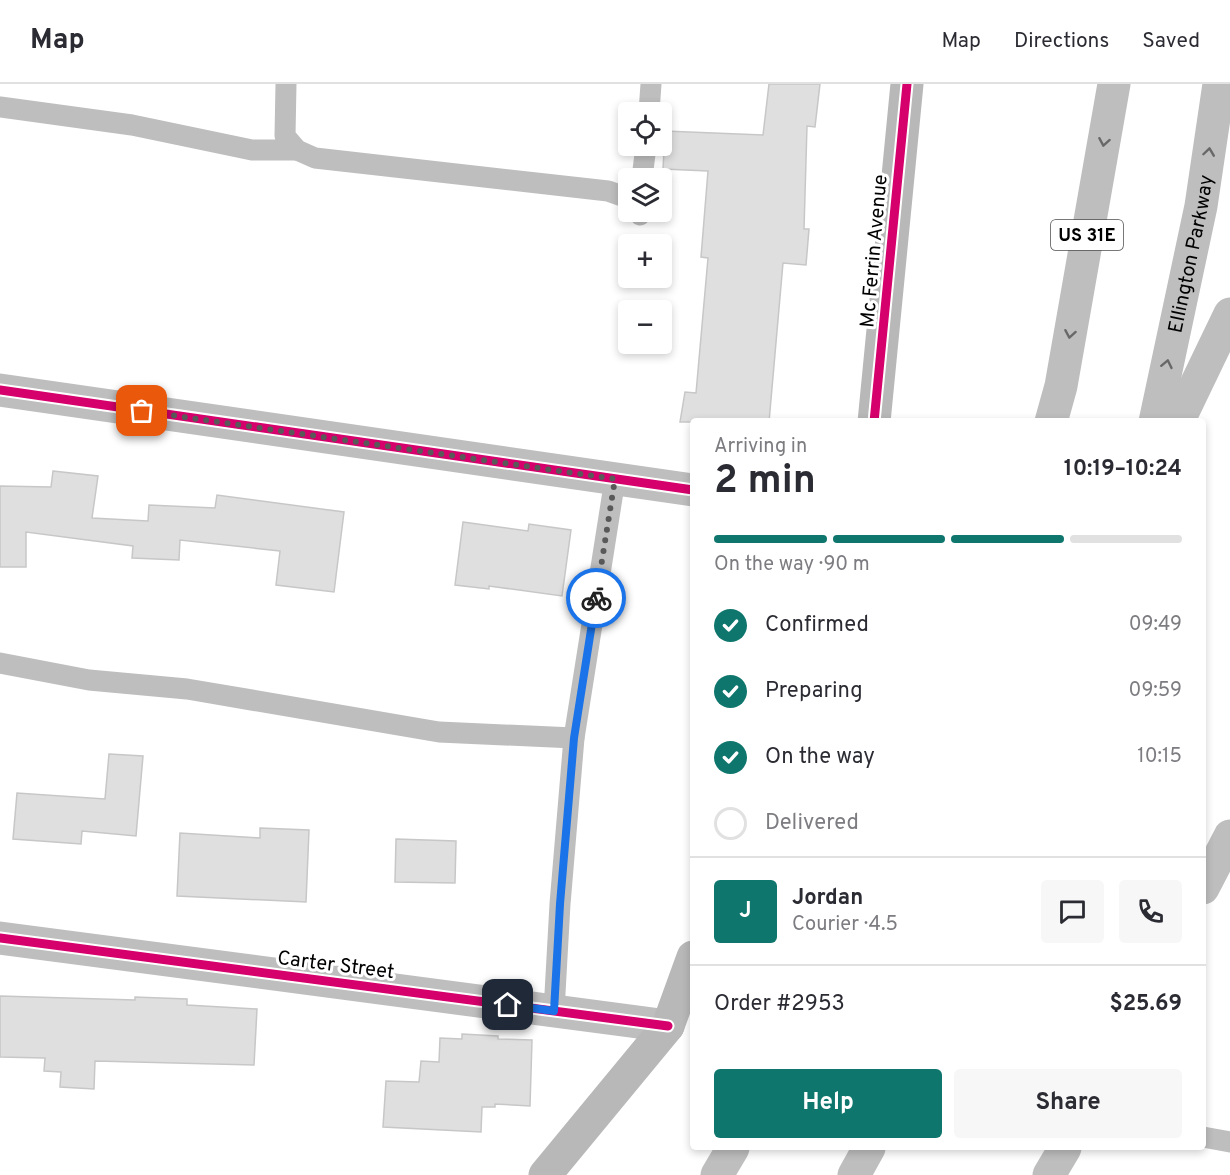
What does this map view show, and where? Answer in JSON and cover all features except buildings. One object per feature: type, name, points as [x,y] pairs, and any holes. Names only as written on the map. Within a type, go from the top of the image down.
[{"type":"main road","name":"US 31E","points":[[1052,418],[1061,386],[1114,84]]},
{"type":"main road","name":"Ellington Parkway","points":[[1156,418],[1201,206],[1219,84]]},
{"type":"main road","points":[[1180,418],[1230,314]]},
{"type":"main road","points":[[0,390],[690,490]]},
{"type":"main road","points":[[1206,882],[1230,836]]},
{"type":"main road","name":"Carter Street","points":[[0,938],[668,1026]]},
{"type":"main road","points":[[717,1175],[733,1150]]},
{"type":"main road","points":[[854,1175],[868,1150]]},
{"type":"main road","points":[[1048,1175],[1064,1150]]},
{"type":"street","name":"Mc Ferrin Avenue","points":[[874,418],[907,84]]},
{"type":"street","points":[[545,1175],[668,1026],[690,965]]},
{"type":"lane","points":[[286,84],[285,136],[297,150]]},
{"type":"lane","points":[[650,102],[651,84]]},
{"type":"lane","points":[[0,107],[132,125],[252,150],[297,150],[315,158],[608,191],[618,197]]},
{"type":"lane","points":[[554,1011],[560,904],[574,738],[615,479]]},
{"type":"lane","points":[[0,663],[89,680],[187,689],[439,732],[574,738]]},
{"type":"lane","points":[[1206,1138],[1230,1142]]},
{"type":"cycle path","points":[[874,418],[907,84]]},
{"type":"cycle path","points":[[0,390],[690,490]]},
{"type":"cycle path","points":[[0,938],[668,1026]]},
{"type":"way so far","points":[[142,411],[615,479],[596,598]]},
{"type":"route","points":[[508,1005],[554,1011],[560,904],[574,738],[596,598]]}]
